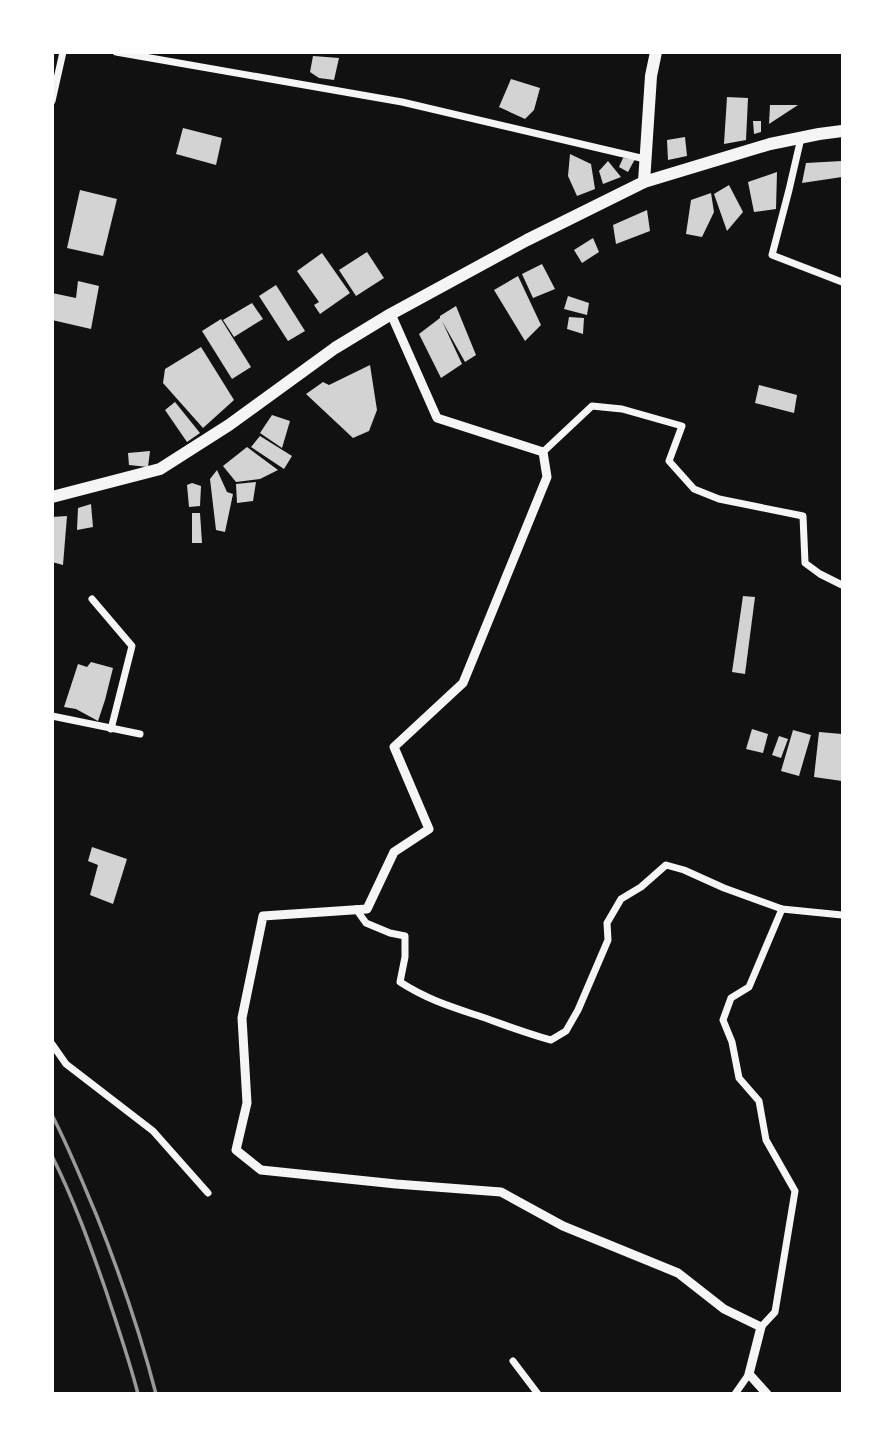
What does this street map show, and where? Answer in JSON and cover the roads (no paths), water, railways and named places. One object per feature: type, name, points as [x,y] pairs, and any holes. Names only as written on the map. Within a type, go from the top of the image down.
[{"type":"main road","points":[[643,182],[651,76],[656,52]]},
{"type":"main road","points":[[52,497],[160,469],[229,425],[335,348],[391,314],[527,240],[643,182],[770,144],[842,131]]},
{"type":"street","points":[[52,102],[63,52]]},
{"type":"street","points":[[158,60],[165,52]]},
{"type":"street","points":[[121,53],[402,102],[645,159]]},
{"type":"street","points":[[801,138],[772,255],[842,282]]},
{"type":"street","points":[[391,314],[438,418],[543,452]]},
{"type":"street","points":[[543,452],[592,406],[622,409],[682,426],[669,461],[694,489],[719,499],[803,516],[805,563],[820,574],[842,584]]},
{"type":"street","points":[[543,452],[547,477],[463,682],[394,747],[429,829],[394,852],[367,909],[263,916],[242,1018],[247,1103],[236,1150],[261,1170],[501,1192],[564,1226],[678,1273],[724,1309],[761,1327]]},
{"type":"street","points":[[92,599],[132,646],[111,729]]},
{"type":"street","points":[[52,716],[140,734]]},
{"type":"street","points":[[356,909],[366,923],[405,936],[405,957],[400,982],[446,1006],[551,1040],[566,1031],[578,1010],[608,940],[607,923],[621,899],[641,887],[666,865],[782,909],[842,915]]},
{"type":"street","points":[[736,1394],[749,1374],[761,1327],[775,1312],[795,1191],[766,1140],[759,1101],[739,1078],[732,1042],[723,1020],[731,998],[749,987],[782,909]]},
{"type":"street","points":[[52,1044],[66,1065],[153,1131],[208,1193]]},
{"type":"street","points":[[513,1361],[538,1394]]},
{"type":"street","points":[[749,1374],[767,1394]]},
{"type":"railway","points":[[52,1115],[113,1259],[156,1394]]},
{"type":"railway","points":[[52,1156],[94,1257],[138,1394]]}]
